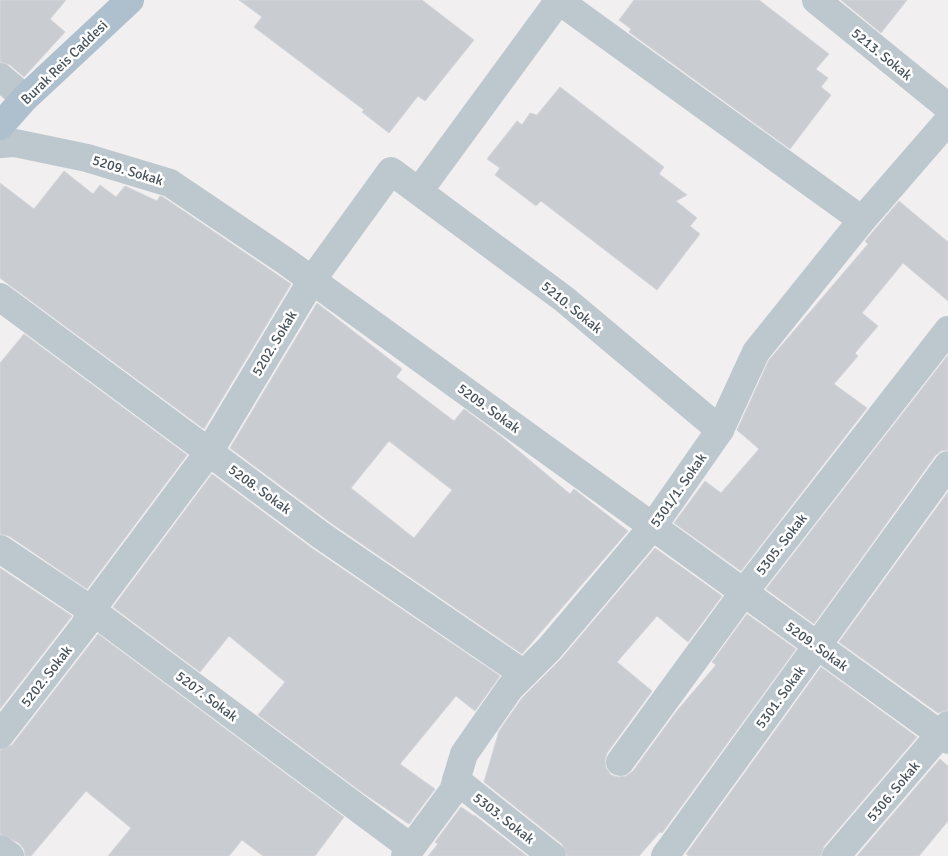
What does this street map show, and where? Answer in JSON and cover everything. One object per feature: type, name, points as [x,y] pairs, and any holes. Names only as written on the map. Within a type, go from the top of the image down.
[{"type":"main road","name":"Burak Reis Caddesi","points":[[0,126],[25,98],[130,0]]},
{"type":"street","points":[[419,191],[559,0],[862,220]]},
{"type":"street","name":"5213. Sokak","points":[[816,0],[948,107]]},
{"type":"street","points":[[0,77],[25,98]]},
{"type":"street","name":"5301/1. Sokak","points":[[408,852],[453,791],[464,754],[510,688],[549,649],[653,526],[720,430],[756,352],[862,220],[948,120]]},
{"type":"street","name":"5209. Sokak","points":[[0,144],[15,143],[87,158],[170,183],[312,280],[817,646],[946,733]]},
{"type":"street","name":"5202. Sokak","points":[[0,735],[86,625],[91,610],[209,452],[312,280],[391,171],[419,191]]},
{"type":"street","name":"5210. Sokak","points":[[419,191],[564,298],[720,430]]},
{"type":"street","name":"5208. Sokak","points":[[0,297],[322,536],[524,674]]},
{"type":"street","name":"5305. Sokak","points":[[620,762],[744,592],[948,330]]},
{"type":"street","name":"5301. Sokak","points":[[665,856],[948,465]]},
{"type":"street","name":"5207. Sokak","points":[[0,549],[91,610],[408,852]]},
{"type":"street","name":"5306. Sokak","points":[[836,856],[946,733]]},
{"type":"street","name":"5303. Sokak","points":[[456,780],[552,856]]},
{"type":"street","points":[[0,849],[10,856]]},
{"type":"building","points":[[0,0],[66,0],[50,19],[65,32],[24,77],[10,65],[0,62]]},
{"type":"building","points":[[239,0],[422,0],[474,40],[425,101],[418,96],[389,133],[362,112],[364,110],[254,27],[262,17]]},
{"type":"building","points":[[634,0],[759,0],[829,54],[816,69],[828,78],[821,87],[831,95],[790,149],[629,32],[631,29],[619,20]]},
{"type":"building","points":[[841,0],[907,0],[881,33]]},
{"type":"building","points":[[560,87],[664,167],[659,174],[687,195],[676,201],[697,218],[690,226],[700,234],[657,290],[541,201],[536,206],[495,175],[500,168],[487,159],[517,121],[522,125],[530,113],[537,115]]},
{"type":"building","points":[[64,171],[93,194],[100,185],[116,197],[125,186],[157,201],[160,196],[163,197],[291,284],[204,429],[0,278],[0,183],[34,209]]},
{"type":"building","points":[[899,201],[948,242],[948,301],[903,263],[862,313],[878,326],[855,353],[858,356],[834,384],[867,408],[741,571],[674,523],[705,481],[721,493],[759,449],[737,430],[769,360],[868,244],[865,241]]},
{"type":"building","points":[[317,303],[402,369],[396,377],[454,421],[464,409],[502,437],[570,494],[574,489],[628,531],[522,654],[331,523],[230,448]],"holes":[[[389,441],[452,490],[414,538],[351,488]]]},
{"type":"building","points":[[24,334],[187,455],[87,589],[9,536],[0,534],[0,363]]},
{"type":"building","points":[[948,355],[948,450],[941,451],[935,456],[814,624],[766,589]]},
{"type":"building","points":[[212,474],[313,549],[500,676],[475,711],[456,696],[400,764],[435,789],[409,824],[363,793],[258,715],[285,682],[229,636],[200,672],[113,607]]},
{"type":"building","points":[[948,492],[948,710],[938,713],[839,642]]},
{"type":"building","points":[[655,548],[722,596],[688,642],[657,616],[617,662],[652,691],[607,753],[605,760],[606,768],[611,775],[618,777],[626,776],[633,771],[676,712],[716,665],[712,662],[747,614],[796,649],[662,833],[660,832],[639,856],[567,856],[562,844],[484,782],[499,731],[522,698],[561,659]]},
{"type":"building","points":[[0,568],[72,616],[0,709]]},
{"type":"building","points":[[98,634],[344,817],[315,856],[263,856],[242,840],[229,856],[108,856],[131,828],[86,791],[31,856],[25,856],[24,849],[19,843],[0,834],[0,750],[12,745]]},
{"type":"building","points":[[821,667],[917,737],[824,846],[821,856],[689,856],[686,854]]},
{"type":"building","points":[[940,759],[948,766],[948,821],[919,856],[857,856]]},
{"type":"building","points":[[461,807],[527,856],[428,856],[438,844],[435,842]]}]
